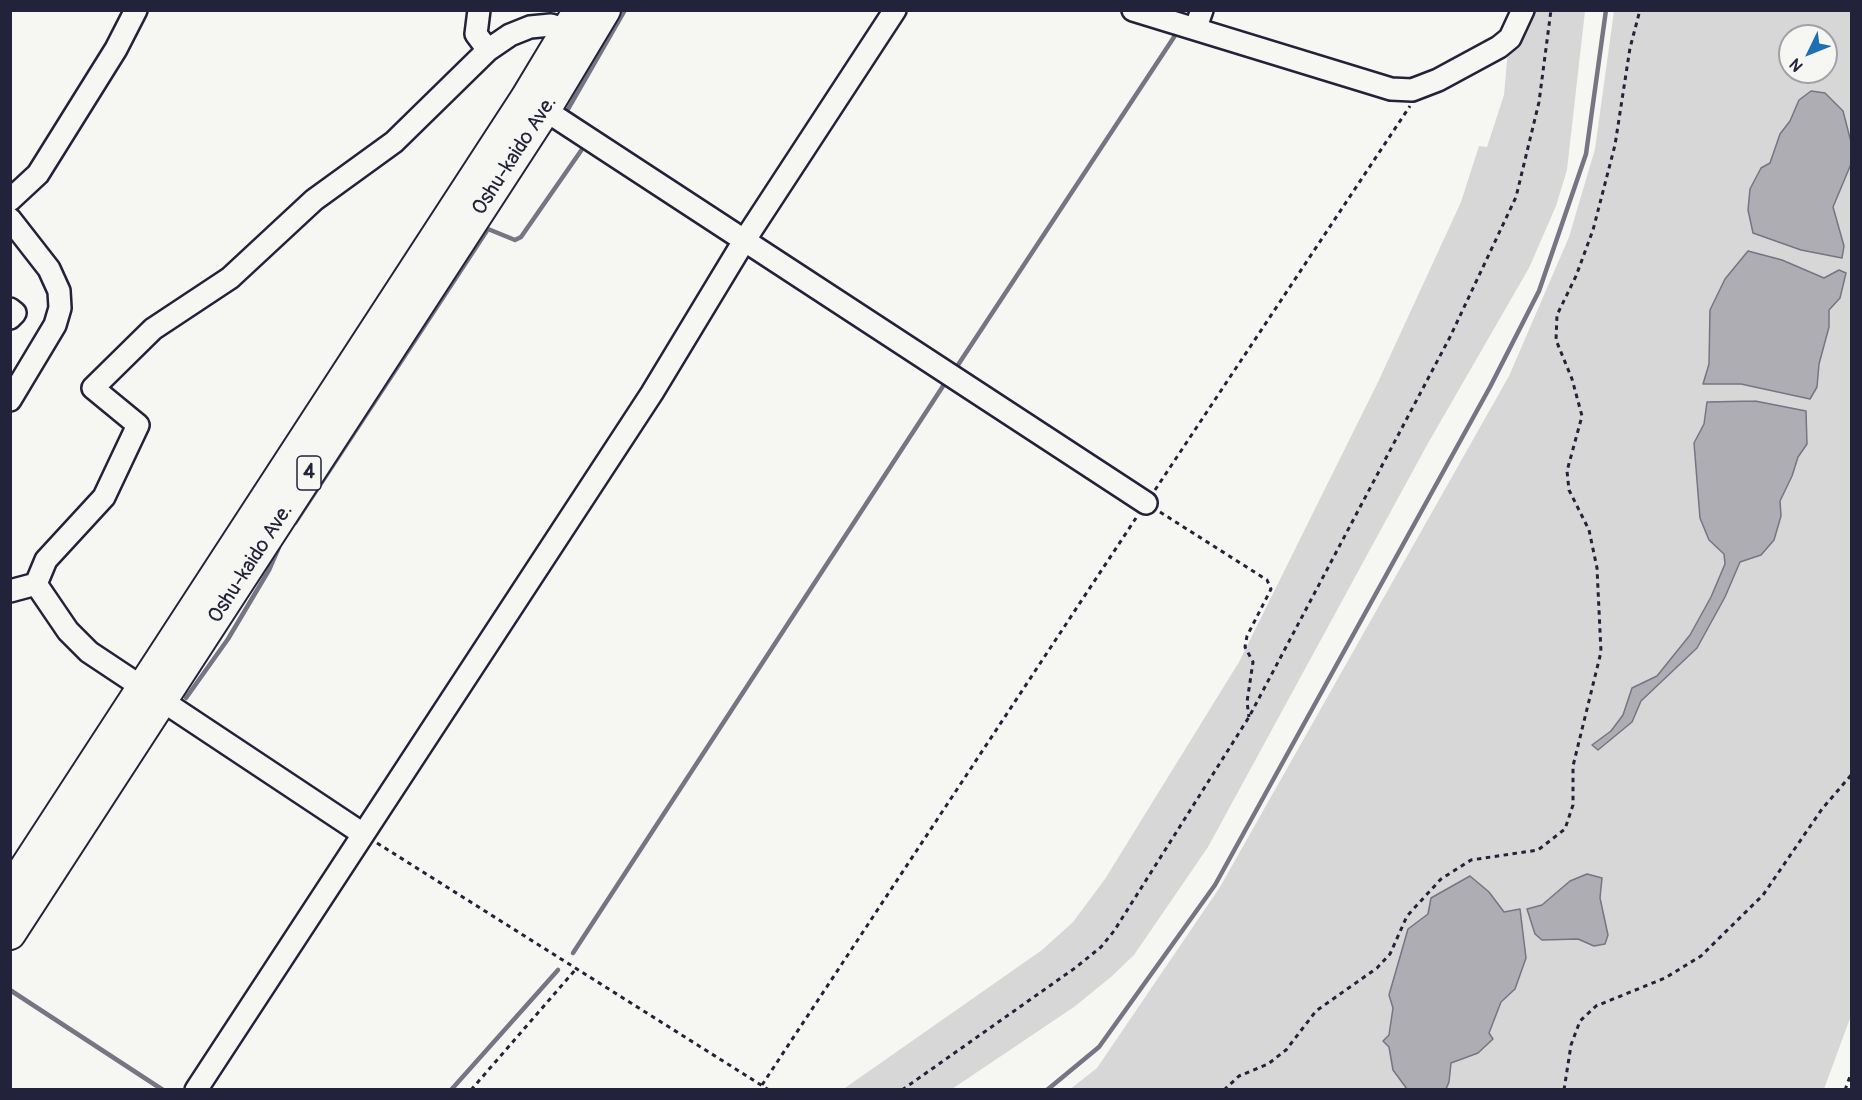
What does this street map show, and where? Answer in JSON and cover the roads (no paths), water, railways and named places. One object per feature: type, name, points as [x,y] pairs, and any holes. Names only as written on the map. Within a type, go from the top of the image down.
[{"type":"highway","name":"Oshu-kaido Ave.","points":[[10,891],[152,695],[545,110],[605,10]]},
{"type":"highway","name":"Oshu-kaido Ave.","points":[[10,934],[152,695],[573,20]]},
{"type":"street","points":[[10,200],[38,174],[91,90],[136,10]]},
{"type":"street","points":[[479,10],[476,34],[488,50]]},
{"type":"street","points":[[196,1089],[645,403],[744,241],[895,10]]},
{"type":"street","points":[[1133,10],[1199,19],[1391,89],[1412,90],[1438,80],[1510,38],[1523,10]]},
{"type":"street","points":[[36,584],[46,560],[104,497],[138,425],[93,388],[153,329],[230,278],[314,200],[394,142],[488,50],[510,35],[530,27],[573,20]]},
{"type":"street","points":[[545,110],[1146,503]]},
{"type":"street","points":[[10,219],[49,269],[59,291],[60,308],[55,325],[10,400]]},
{"type":"street","points":[[10,309],[15,313],[10,318]]},
{"type":"street","points":[[36,584],[69,631],[84,647],[152,695],[363,834]]},
{"type":"street","points":[[10,591],[36,584]]},
{"type":"waterway","points":[[567,111],[625,10]]},
{"type":"waterway","points":[[1189,15],[1190,10]]},
{"type":"waterway","points":[[1047,1090],[1099,1047],[1215,885],[1490,387],[1539,291],[1586,154],[1606,10]]},
{"type":"waterway","points":[[954,371],[1178,31]]},
{"type":"waterway","points":[[295,523],[488,229],[515,240],[521,237],[585,145]]},
{"type":"waterway","points":[[573,953],[947,380]]},
{"type":"waterway","points":[[186,698],[228,639],[269,570],[279,547]]},
{"type":"waterway","points":[[451,1090],[558,970]]},
{"type":"waterway","points":[[10,990],[163,1090]]}]
